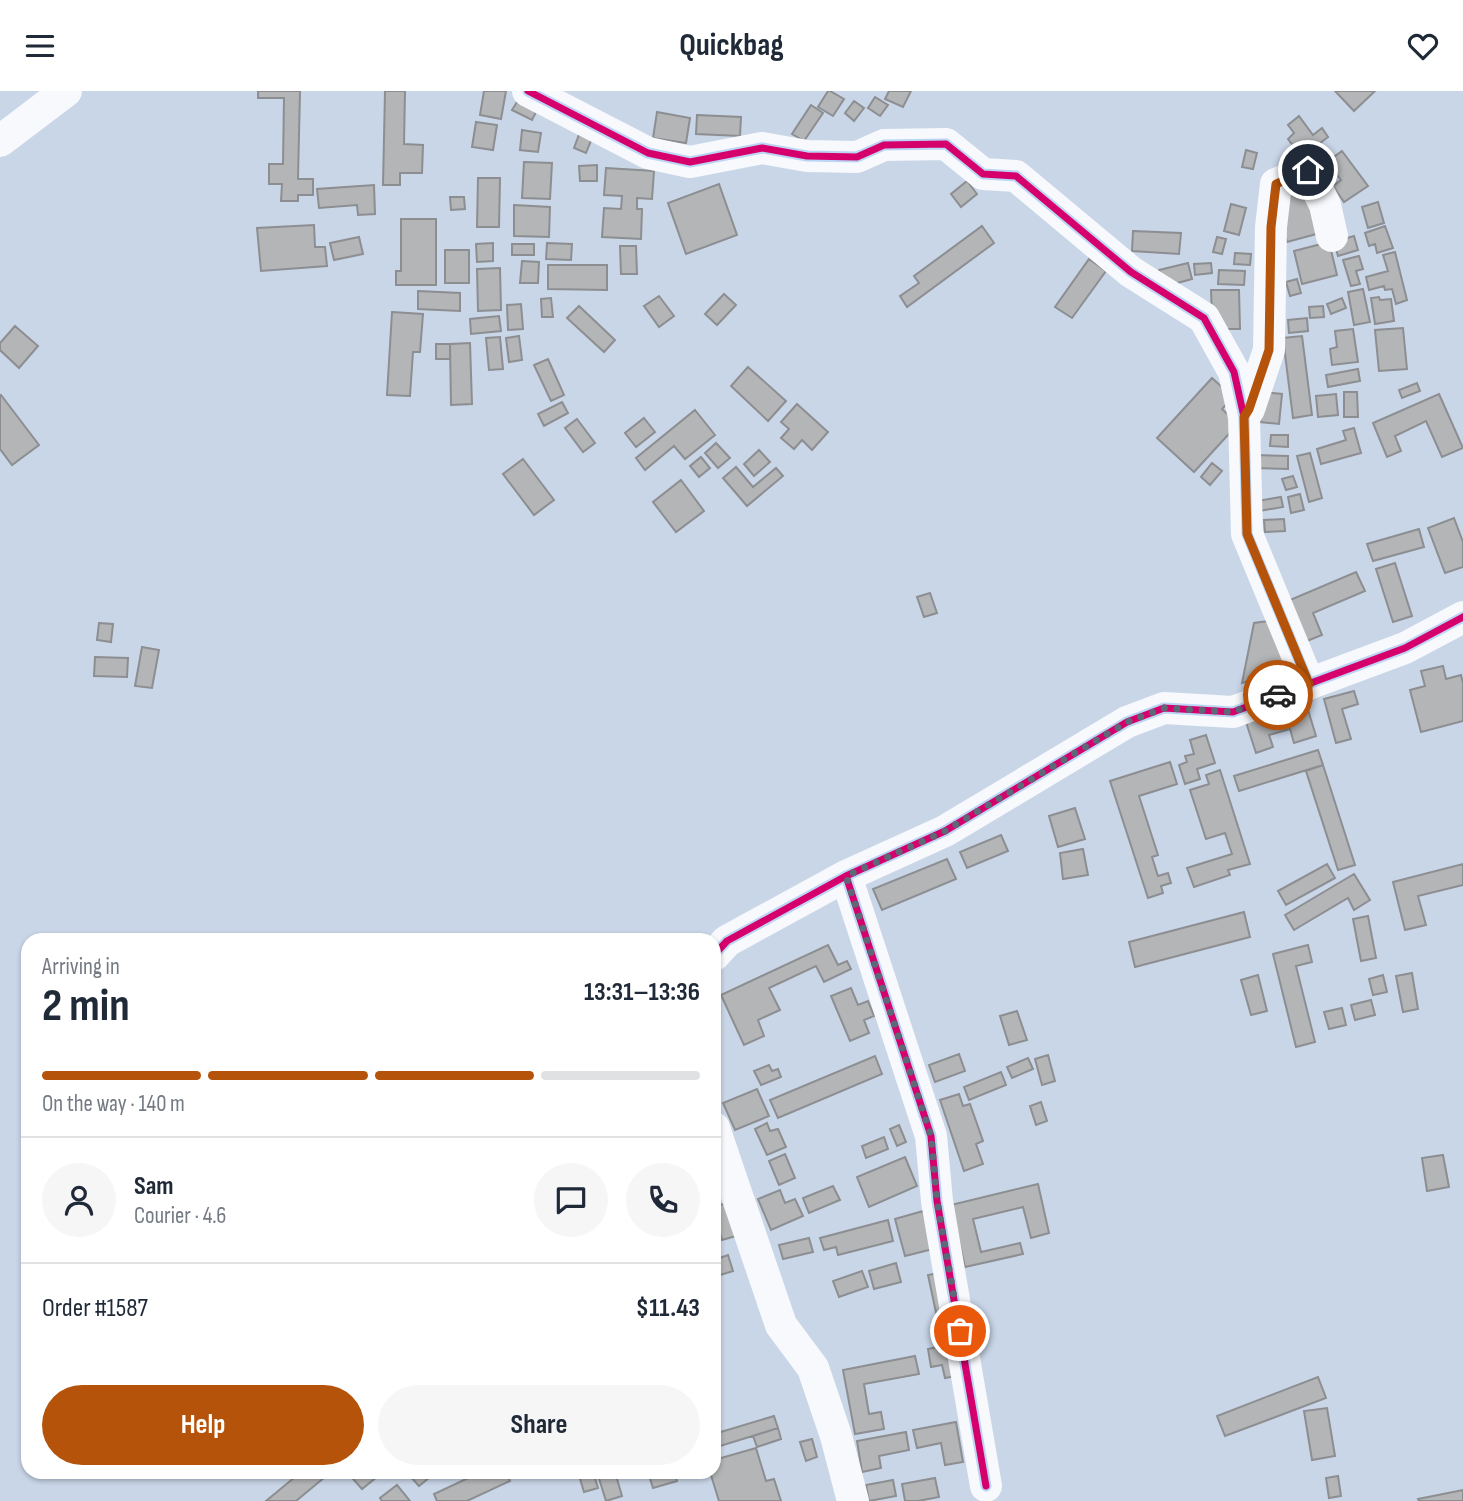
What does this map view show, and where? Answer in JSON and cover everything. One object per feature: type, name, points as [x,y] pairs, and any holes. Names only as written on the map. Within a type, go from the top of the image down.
[{"type":"street","points":[[0,141],[65,91]]},
{"type":"street","points":[[528,91],[648,153],[690,162],[762,148],[807,156],[857,157],[884,145],[947,144],[983,174],[1016,176],[1131,272],[1205,318],[1234,372],[1244,417],[1247,534],[1309,684]]},
{"type":"street","points":[[1244,417],[1269,350],[1271,227],[1276,184],[1308,170],[1325,205],[1332,236]]},
{"type":"street","points":[[721,947],[727,941],[846,876],[945,831],[1127,722],[1164,708],[1233,712],[1405,648],[1463,617]]},
{"type":"street","points":[[846,876],[931,1136],[937,1201],[986,1486]]},
{"type":"street","points":[[721,1149],[781,1325],[813,1368],[836,1436],[853,1501]]},
{"type":"building","points":[[258,91],[300,91],[298,179],[313,179],[313,195],[298,195],[298,201],[281,201],[282,184],[269,184],[269,164],[283,164],[284,98],[258,98]]},
{"type":"building","points":[[385,91],[405,91],[404,144],[423,145],[422,173],[400,173],[400,185],[383,185]]},
{"type":"building","points":[[484,91],[506,91],[501,119],[480,115]]},
{"type":"building","points":[[828,91],[844,99],[833,116],[818,107]]},
{"type":"building","points":[[889,91],[911,91],[903,107],[885,99]]},
{"type":"building","points":[[1335,91],[1375,91],[1354,111]]},
{"type":"building","points":[[520,97],[539,106],[532,120],[512,110]]},
{"type":"building","points":[[875,97],[888,105],[880,116],[868,108]]},
{"type":"building","points":[[854,101],[864,108],[854,121],[845,113]]},
{"type":"building","points":[[811,105],[823,113],[804,141],[792,134]]},
{"type":"building","points":[[657,112],[690,118],[686,143],[653,138]]},
{"type":"building","points":[[697,115],[741,117],[740,136],[696,134]]},
{"type":"building","points":[[1299,116],[1313,135],[1322,128],[1328,137],[1302,157],[1288,139],[1294,133],[1288,125]]},
{"type":"building","points":[[476,122],[497,125],[493,150],[472,147]]},
{"type":"building","points":[[522,130],[541,133],[538,152],[520,150]]},
{"type":"building","points":[[580,132],[593,136],[586,153],[574,148]]},
{"type":"building","points":[[1246,150],[1257,153],[1253,169],[1242,167]]},
{"type":"building","points":[[1342,151],[1368,186],[1344,202],[1333,186],[1341,180],[1327,162]]},
{"type":"building","points":[[524,162],[552,163],[550,199],[522,198]]},
{"type":"building","points":[[597,165],[597,181],[580,181],[579,166]]},
{"type":"building","points":[[606,168],[654,171],[652,199],[637,198],[637,209],[642,209],[641,239],[602,237],[604,208],[621,209],[622,196],[604,195]]},
{"type":"building","points":[[478,178],[500,178],[499,227],[477,227]]},
{"type":"building","points":[[967,181],[977,194],[961,207],[951,194]]},
{"type":"building","points":[[719,184],[737,235],[686,254],[668,203]]},
{"type":"building","points":[[374,185],[375,214],[358,215],[357,205],[319,208],[317,189]]},
{"type":"building","points":[[1308,187],[1320,233],[1287,242],[1275,196]]},
{"type":"building","points":[[450,197],[464,197],[465,209],[451,210]]},
{"type":"building","points":[[1378,202],[1384,223],[1368,228],[1362,207]]},
{"type":"building","points":[[1231,204],[1246,208],[1239,235],[1224,231]]},
{"type":"building","points":[[514,205],[550,207],[549,237],[514,236]]},
{"type":"building","points":[[401,219],[436,219],[436,285],[396,285],[396,271],[401,271]]},
{"type":"building","points":[[314,225],[315,247],[325,247],[327,266],[261,271],[257,228]]},
{"type":"building","points":[[982,226],[994,243],[907,307],[900,296],[919,283],[914,276]]},
{"type":"building","points":[[1385,226],[1393,248],[1377,253],[1375,244],[1369,246],[1365,233]]},
{"type":"building","points":[[1133,231],[1181,233],[1179,254],[1132,251]]},
{"type":"building","points":[[1354,236],[1358,250],[1338,256],[1334,242]]},
{"type":"building","points":[[359,237],[363,254],[334,260],[330,243]]},
{"type":"building","points":[[1217,237],[1226,239],[1222,254],[1213,252]]},
{"type":"building","points":[[1329,242],[1337,275],[1302,284],[1294,251]]},
{"type":"building","points":[[493,243],[493,261],[477,262],[476,244]]},
{"type":"building","points":[[547,243],[572,244],[571,260],[546,259]]},
{"type":"building","points":[[512,244],[534,244],[534,255],[512,255]]},
{"type":"building","points":[[620,246],[636,246],[637,274],[621,274]]},
{"type":"building","points":[[445,250],[469,250],[469,283],[445,283]]},
{"type":"building","points":[[1395,252],[1407,300],[1396,304],[1392,289],[1385,290],[1384,286],[1369,290],[1366,277],[1388,271],[1383,255]]},
{"type":"building","points":[[1235,253],[1251,254],[1250,265],[1234,264]]},
{"type":"building","points":[[1359,256],[1363,269],[1356,271],[1360,284],[1351,286],[1343,260]]},
{"type":"building","points":[[1089,259],[1106,271],[1072,318],[1055,307]]},
{"type":"building","points":[[522,261],[539,262],[538,283],[520,283]]},
{"type":"building","points":[[1188,263],[1192,279],[1163,287],[1159,270]]},
{"type":"building","points":[[1211,263],[1212,273],[1195,275],[1194,264]]},
{"type":"building","points":[[548,265],[607,265],[607,290],[548,289]]},
{"type":"building","points":[[500,268],[501,310],[478,311],[477,269]]},
{"type":"building","points":[[1219,270],[1245,271],[1244,285],[1218,284]]},
{"type":"building","points":[[1297,279],[1301,293],[1290,296],[1286,282]]},
{"type":"building","points":[[1363,289],[1370,322],[1354,325],[1348,292]]},
{"type":"building","points":[[1211,290],[1239,290],[1240,329],[1219,329],[1212,315]]},
{"type":"building","points":[[418,291],[460,293],[460,311],[418,309]]},
{"type":"building","points":[[724,294],[736,305],[717,325],[705,314]]},
{"type":"building","points":[[659,296],[674,316],[659,327],[644,306]]},
{"type":"building","points":[[1379,297],[1380,300],[1391,299],[1394,321],[1375,324],[1371,298]]},
{"type":"building","points":[[551,298],[553,317],[542,317],[541,299]]},
{"type":"building","points":[[1342,298],[1346,308],[1331,314],[1327,304]]},
{"type":"building","points":[[521,304],[523,329],[508,330],[507,305]]},
{"type":"building","points":[[579,306],[615,340],[604,352],[567,318]]},
{"type":"building","points":[[1323,306],[1324,317],[1310,318],[1309,307]]},
{"type":"building","points":[[392,312],[423,314],[420,352],[413,352],[410,396],[387,395]]},
{"type":"building","points":[[499,316],[501,331],[471,334],[470,319]]},
{"type":"building","points":[[1307,318],[1308,331],[1289,333],[1288,320]]},
{"type":"building","points":[[15,326],[38,346],[19,368],[0,350],[0,343]]},
{"type":"building","points":[[1403,328],[1407,369],[1379,371],[1375,330]]},
{"type":"building","points":[[1353,329],[1358,362],[1332,365],[1330,349],[1337,347],[1335,331]]},
{"type":"building","points":[[519,336],[522,360],[509,362],[506,338]]},
{"type":"building","points":[[1302,336],[1312,415],[1293,418],[1283,338]]},
{"type":"building","points":[[500,337],[503,369],[489,370],[486,338]]},
{"type":"building","points":[[470,343],[472,404],[451,405],[450,344]]},
{"type":"building","points":[[436,344],[450,344],[450,359],[436,359]]},
{"type":"building","points":[[548,359],[564,395],[551,401],[534,365]]},
{"type":"building","points":[[748,367],[786,401],[768,421],[731,386]]},
{"type":"building","points":[[1358,369],[1360,381],[1328,387],[1326,375]]},
{"type":"building","points":[[1212,378],[1233,397],[1222,409],[1238,424],[1194,472],[1157,438]]},
{"type":"building","points":[[1417,383],[1420,391],[1402,398],[1399,390]]},
{"type":"building","points":[[1264,392],[1282,394],[1279,424],[1260,422]]},
{"type":"building","points":[[1344,392],[1357,392],[1358,417],[1344,417]]},
{"type":"building","points":[[1336,394],[1338,415],[1318,417],[1316,396]]},
{"type":"building","points":[[1439,394],[1463,448],[1442,457],[1426,421],[1395,436],[1401,451],[1387,457],[1373,423]]},
{"type":"building","points":[[1,395],[39,445],[12,465],[0,449]]},
{"type":"building","points":[[562,402],[568,413],[544,426],[538,414]]},
{"type":"building","points":[[797,404],[828,432],[812,450],[802,440],[794,449],[781,438],[789,429],[781,422]]},
{"type":"building","points":[[695,410],[715,435],[685,459],[674,446],[645,470],[636,458]]},
{"type":"building","points":[[644,418],[655,432],[636,447],[625,433]]},
{"type":"building","points":[[577,419],[595,443],[583,452],[565,428]]},
{"type":"building","points":[[1354,428],[1361,453],[1321,464],[1317,449],[1346,440],[1343,431]]},
{"type":"building","points":[[1271,435],[1288,435],[1288,447],[1270,446]]},
{"type":"building","points":[[716,443],[730,458],[718,468],[705,453]]},
{"type":"building","points":[[759,450],[770,462],[754,476],[744,464]]},
{"type":"building","points":[[1310,453],[1322,498],[1309,502],[1297,456]]},
{"type":"building","points":[[1253,455],[1288,456],[1288,469],[1253,468]]},
{"type":"building","points":[[701,457],[710,468],[699,477],[690,466]]},
{"type":"building","points":[[523,459],[554,500],[534,515],[503,474]]},
{"type":"building","points":[[1212,463],[1222,471],[1210,485],[1201,477]]},
{"type":"building","points":[[736,467],[753,487],[776,468],[783,476],[747,506],[723,478]]},
{"type":"building","points":[[1293,476],[1297,487],[1286,490],[1282,479]]},
{"type":"building","points":[[681,480],[704,511],[676,532],[653,502]]},
{"type":"building","points":[[1300,494],[1304,510],[1291,513],[1288,497]]},
{"type":"building","points":[[1281,497],[1283,507],[1259,511],[1257,501]]},
{"type":"building","points":[[1454,518],[1463,542],[1463,567],[1445,573],[1428,528]]},
{"type":"building","points":[[1284,519],[1285,531],[1265,532],[1264,520]]},
{"type":"building","points":[[1419,529],[1424,547],[1373,561],[1367,544]]},
{"type":"building","points":[[1395,563],[1412,616],[1393,622],[1376,569]]},
{"type":"building","points":[[1356,572],[1365,591],[1313,613],[1322,635],[1307,641],[1290,600]]},
{"type":"building","points":[[930,593],[937,613],[924,617],[917,597]]},
{"type":"building","points":[[1275,620],[1291,668],[1242,683],[1254,623]]},
{"type":"building","points":[[99,623],[113,624],[111,642],[97,640]]},
{"type":"building","points":[[142,647],[159,650],[152,688],[135,686]]},
{"type":"building","points":[[95,657],[128,658],[127,677],[94,676]]},
{"type":"building","points":[[1443,666],[1446,679],[1461,675],[1463,721],[1421,732],[1410,690],[1425,686],[1421,671]]},
{"type":"building","points":[[1354,691],[1358,704],[1342,709],[1351,739],[1336,743],[1324,699]]},
{"type":"building","points":[[1305,700],[1316,736],[1294,743],[1290,729],[1269,735],[1273,747],[1256,753],[1245,719]]},
{"type":"building","points":[[1206,735],[1215,763],[1197,769],[1200,779],[1185,784],[1179,765],[1187,762],[1185,756],[1194,754],[1190,740]]},
{"type":"building","points":[[1318,750],[1323,765],[1239,791],[1234,776]]},
{"type":"building","points":[[1170,762],[1177,784],[1139,796],[1158,855],[1152,857],[1158,876],[1168,873],[1171,883],[1161,886],[1163,893],[1148,898],[1110,781]]},
{"type":"building","points":[[1323,765],[1355,865],[1338,870],[1306,771]]},
{"type":"building","points":[[1220,770],[1250,864],[1228,870],[1230,875],[1194,887],[1187,868],[1232,854],[1225,833],[1206,839],[1190,790],[1209,784],[1206,775]]},
{"type":"building","points":[[1075,808],[1085,839],[1058,847],[1049,816]]},
{"type":"building","points":[[1001,835],[1008,851],[967,868],[960,852]]},
{"type":"building","points":[[1083,849],[1088,875],[1063,879],[1060,853]]},
{"type":"building","points":[[947,859],[956,879],[882,910],[873,889]]},
{"type":"building","points":[[1327,864],[1335,878],[1286,905],[1278,891]]},
{"type":"building","points":[[1463,864],[1463,885],[1418,896],[1426,925],[1405,930],[1393,882]]},
{"type":"building","points":[[1354,874],[1370,900],[1354,910],[1348,898],[1294,930],[1285,915]]},
{"type":"building","points":[[1244,912],[1250,937],[1135,967],[1129,942]]},
{"type":"building","points":[[1368,916],[1376,958],[1361,961],[1353,919]]},
{"type":"building","points":[[828,945],[838,965],[847,961],[851,969],[824,982],[816,966],[769,988],[780,1010],[758,1020],[764,1036],[744,1045],[721,995]]},
{"type":"building","points":[[1308,945],[1312,962],[1296,966],[1315,1042],[1296,1047],[1273,954]]},
{"type":"building","points":[[1412,973],[1418,1009],[1403,1012],[1396,976]]},
{"type":"building","points":[[1258,975],[1267,1011],[1251,1015],[1241,980]]},
{"type":"building","points":[[1383,975],[1387,992],[1373,995],[1369,979]]},
{"type":"building","points":[[851,988],[858,1005],[868,1001],[874,1016],[864,1020],[869,1033],[850,1041],[831,996]]},
{"type":"building","points":[[1371,1000],[1375,1015],[1355,1020],[1351,1005]]},
{"type":"building","points":[[1342,1008],[1346,1025],[1329,1029],[1324,1012]]},
{"type":"building","points":[[1017,1011],[1027,1040],[1009,1045],[1000,1016]]},
{"type":"building","points":[[959,1054],[965,1071],[935,1082],[929,1065]]},
{"type":"building","points":[[1048,1055],[1055,1081],[1042,1085],[1035,1059]]},
{"type":"building","points":[[875,1056],[882,1074],[778,1118],[770,1100]]},
{"type":"building","points":[[1028,1058],[1033,1069],[1012,1078],[1007,1067]]},
{"type":"building","points":[[769,1065],[772,1071],[778,1069],[781,1077],[761,1085],[754,1071]]},
{"type":"building","points":[[1001,1072],[1006,1085],[969,1100],[964,1087]]},
{"type":"building","points":[[757,1089],[769,1116],[735,1130],[723,1103]]},
{"type":"building","points":[[959,1094],[963,1106],[970,1104],[983,1141],[976,1144],[983,1164],[964,1171],[940,1100]]},
{"type":"building","points":[[1041,1102],[1047,1121],[1036,1125],[1030,1106]]},
{"type":"building","points":[[767,1123],[770,1131],[778,1129],[786,1147],[767,1155],[755,1129]]},
{"type":"building","points":[[899,1125],[906,1142],[897,1146],[890,1129]]},
{"type":"building","points":[[884,1137],[888,1149],[866,1158],[862,1146]]},
{"type":"building","points":[[785,1154],[795,1178],[779,1185],[769,1161]]},
{"type":"building","points":[[1443,1155],[1449,1187],[1427,1191],[1422,1158]]},
{"type":"building","points":[[905,1157],[917,1186],[869,1207],[857,1177]]},
{"type":"building","points":[[1038,1184],[1049,1233],[1031,1238],[1023,1207],[973,1219],[981,1252],[1020,1243],[1023,1254],[965,1267],[951,1205]]},
{"type":"building","points":[[833,1186],[840,1200],[809,1213],[803,1198]]},
{"type":"building","points":[[780,1190],[785,1203],[795,1199],[803,1216],[771,1230],[758,1199]]},
{"type":"building","points":[[726,1203],[736,1236],[722,1240],[721,1237],[721,1205]]},
{"type":"building","points":[[923,1211],[933,1249],[905,1256],[895,1219]]},
{"type":"building","points":[[888,1220],[893,1241],[838,1255],[836,1247],[824,1250],[820,1238]]},
{"type":"building","points":[[809,1238],[813,1252],[783,1259],[779,1245]]},
{"type":"building","points":[[728,1255],[733,1271],[721,1275],[721,1258]]},
{"type":"building","points":[[896,1263],[901,1282],[874,1289],[869,1271]]},
{"type":"building","points":[[862,1271],[868,1287],[839,1297],[833,1281]]},
{"type":"building","points":[[944,1272],[954,1318],[938,1322],[928,1275]]},
{"type":"building","points":[[955,1343],[961,1375],[945,1378],[942,1365],[931,1367],[928,1349]]},
{"type":"building","points":[[915,1356],[919,1374],[864,1384],[869,1414],[881,1412],[884,1429],[855,1434],[843,1370]]},
{"type":"building","points":[[1318,1377],[1326,1398],[1225,1436],[1217,1416]]},
{"type":"building","points":[[1327,1408],[1335,1456],[1312,1460],[1304,1411]]},
{"type":"building","points":[[774,1416],[778,1428],[721,1446],[721,1432]]},
{"type":"building","points":[[956,1422],[963,1462],[945,1465],[941,1443],[917,1448],[913,1430]]},
{"type":"building","points":[[778,1428],[781,1439],[757,1447],[753,1436]]},
{"type":"building","points":[[906,1432],[909,1450],[879,1456],[881,1468],[862,1472],[857,1441]]},
{"type":"building","points":[[812,1439],[817,1457],[806,1461],[800,1442]]},
{"type":"building","points":[[756,1448],[766,1481],[774,1479],[781,1501],[719,1501],[712,1479],[721,1479],[721,1458]]},
{"type":"building","points":[[1338,1476],[1341,1496],[1329,1498],[1326,1478]]},
{"type":"building","points":[[935,1478],[939,1497],[905,1501],[902,1484]]},
{"type":"building","points":[[293,1479],[323,1479],[296,1501],[266,1501]]},
{"type":"building","points":[[353,1479],[374,1479],[362,1489]]},
{"type":"building","points":[[413,1479],[428,1479],[419,1486]]},
{"type":"building","points":[[466,1479],[510,1481],[467,1501],[437,1501],[434,1494]]},
{"type":"building","points":[[580,1479],[595,1479],[598,1488],[584,1492]]},
{"type":"building","points":[[599,1479],[617,1479],[622,1496],[606,1501]]},
{"type":"building","points":[[650,1479],[676,1479],[677,1481],[653,1488]]},
{"type":"building","points":[[893,1480],[896,1496],[869,1501],[866,1485]]},
{"type":"building","points":[[397,1485],[410,1501],[382,1501],[380,1498]]},
{"type":"building","points":[[1463,1490],[1463,1501],[1418,1499]]},
{"type":"cycle path","points":[[528,91],[648,153],[690,162],[762,148],[807,156],[857,157],[884,145],[946,144],[983,174],[1016,176],[1131,272],[1204,318],[1234,372],[1244,417],[1247,534],[1309,684]]},
{"type":"cycle path","points":[[721,947],[727,941],[846,876],[945,831],[1127,722],[1164,708],[1233,712],[1405,648],[1463,617]]},
{"type":"cycle path","points":[[846,876],[931,1136],[937,1201],[986,1486]]},
{"type":"way so far","points":[[960,1331],[937,1201],[931,1136],[846,876],[945,831],[1127,722],[1164,708],[1233,712],[1278,695]]},
{"type":"route","points":[[1278,695],[1309,684],[1247,534],[1244,417],[1269,350],[1271,227],[1276,184],[1308,170]]}]
